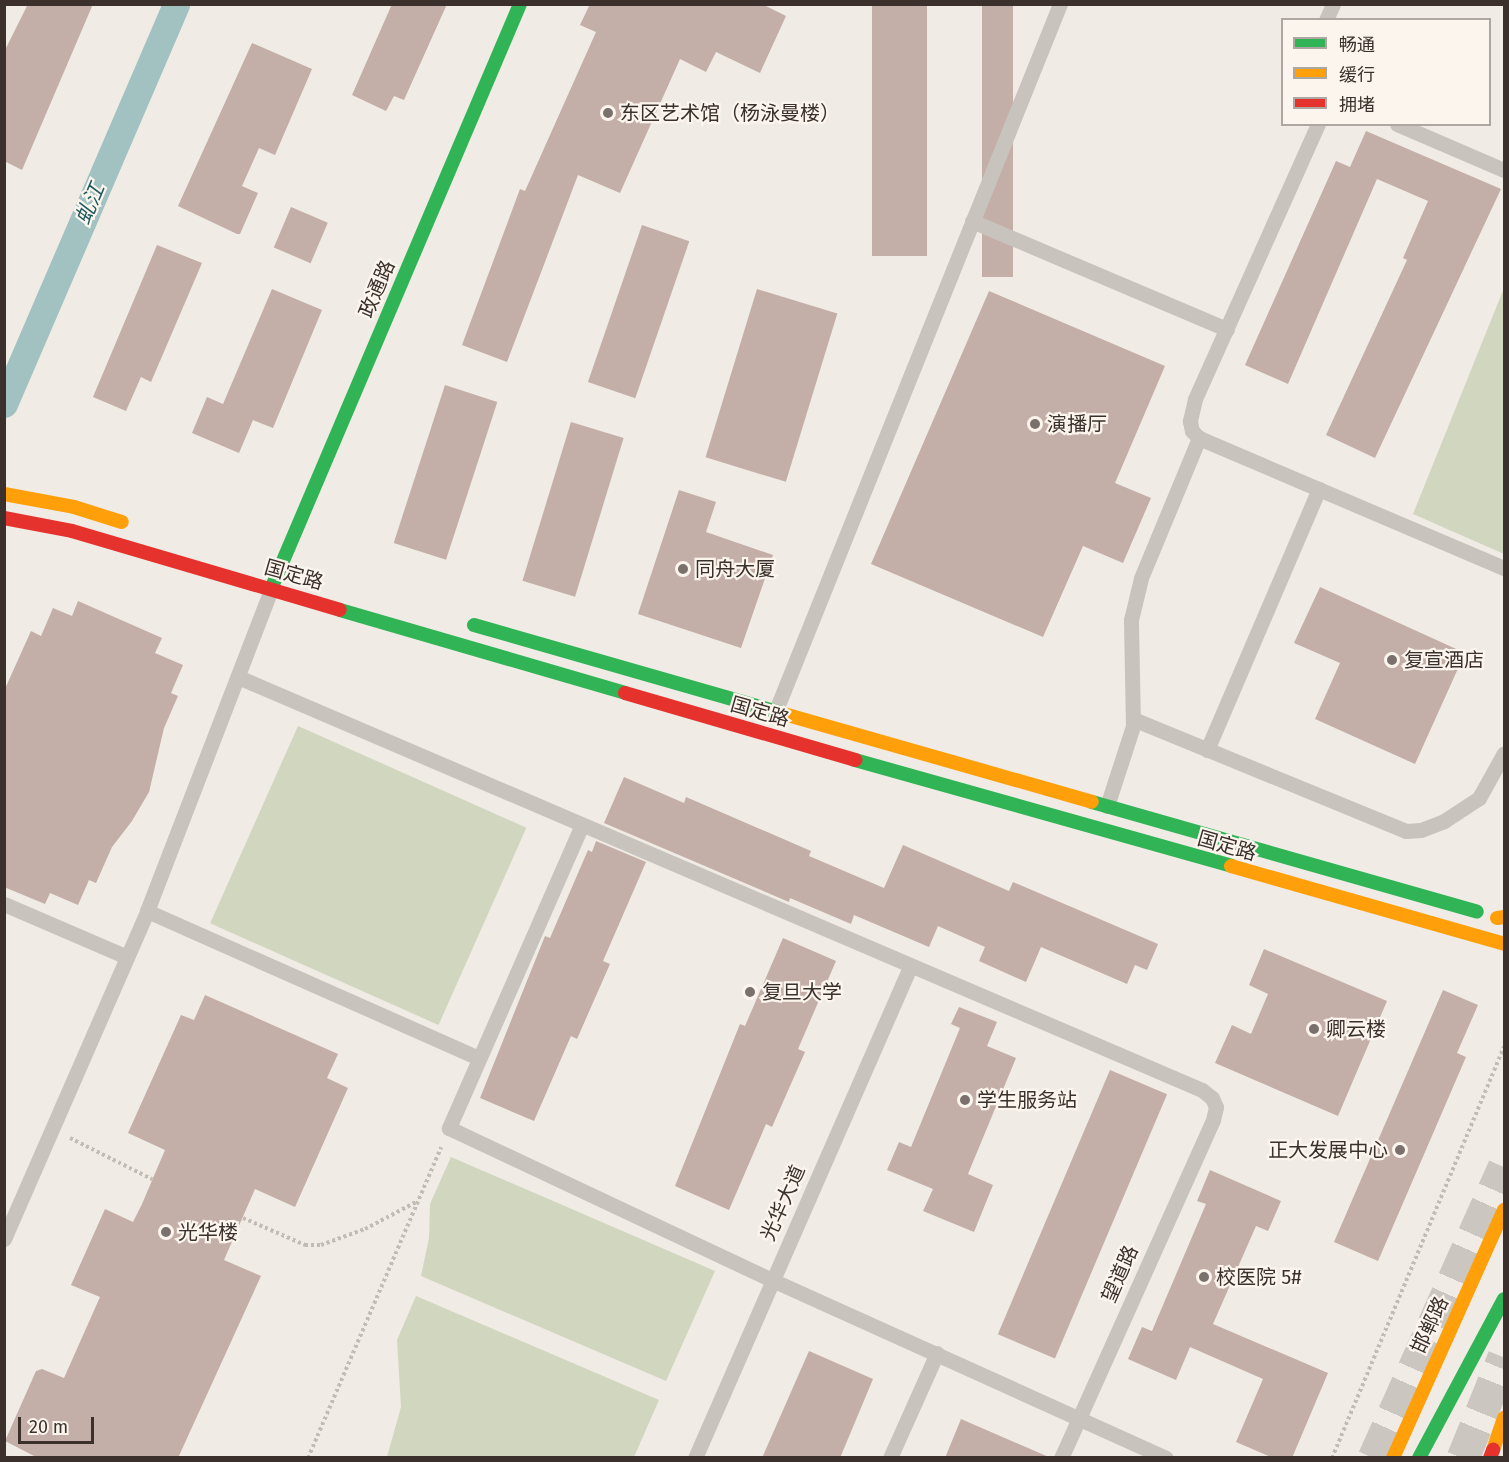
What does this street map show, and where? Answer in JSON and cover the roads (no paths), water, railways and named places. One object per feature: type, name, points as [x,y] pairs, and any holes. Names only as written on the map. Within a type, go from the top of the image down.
[{"type":"street","name":"政通路","points":[[271,589],[277,569],[520,4]]},
{"type":"street","points":[[4,494],[74,507],[141,528]]},
{"type":"street","name":"国定路","points":[[4,518],[72,531],[1504,944]]},
{"type":"street","name":"国定路","points":[[459,621],[1502,918]]},
{"type":"street","name":"邯郸路","points":[[1393,1458],[1504,1210]]},
{"type":"street","points":[[1419,1458],[1443,1408],[1504,1299]]},
{"type":"street","points":[[1492,1454],[1504,1418]]},
{"type":"lane","points":[[776,710],[1060,4]]},
{"type":"lane","points":[[1327,18],[1333,4]]},
{"type":"lane","points":[[1317,126],[1227,329],[1190,421],[1191,431],[1199,438],[1504,568]]},
{"type":"lane","points":[[1402,126],[1504,170]]},
{"type":"lane","points":[[972,221],[1227,329]]},
{"type":"lane","points":[[1107,806],[1133,719],[1131,620],[1141,578],[1199,438]]},
{"type":"lane","points":[[1207,750],[1319,489]]},
{"type":"lane","points":[[4,1239],[147,911],[271,589]]},
{"type":"lane","points":[[238,677],[581,827],[910,967]]},
{"type":"lane","points":[[1133,719],[1406,831],[1421,830],[1443,820],[1479,798],[1504,753]]},
{"type":"lane","points":[[581,827],[449,1128],[772,1280],[1166,1458]]},
{"type":"lane","points":[[4,904],[127,957]]},
{"type":"lane","points":[[147,911],[479,1058]]},
{"type":"lane","name":"望道路","points":[[910,967],[1202,1090],[1216,1107],[1061,1458]]},
{"type":"lane","name":"光华大道","points":[[695,1458],[910,967]]},
{"type":"lane","points":[[890,1458],[937,1353]]},
{"type":"waterway","name":"虬江","points":[[4,404],[176,4]]},
{"type":"tunnel","points":[[1374,1458],[1504,1167]]},
{"type":"tunnel","points":[[1463,1458],[1504,1357]]},
{"type":"place","name":"东区艺术馆（杨泳曼楼）","points":[[608,113]]},
{"type":"place","name":"演播厅","points":[[1035,424]]},
{"type":"place","name":"同舟大厦","points":[[683,569]]},
{"type":"place","name":"复宣酒店","points":[[1392,660]]},
{"type":"place","name":"复旦大学","points":[[750,992]]},
{"type":"place","name":"卿云楼","points":[[1314,1029]]},
{"type":"place","name":"学生服务站","points":[[965,1100]]},
{"type":"place","name":"正大发展中心","points":[[1400,1150]]},
{"type":"place","name":"光华楼","points":[[166,1232]]},
{"type":"place","name":"校医院 5#","points":[[1204,1277]]}]
